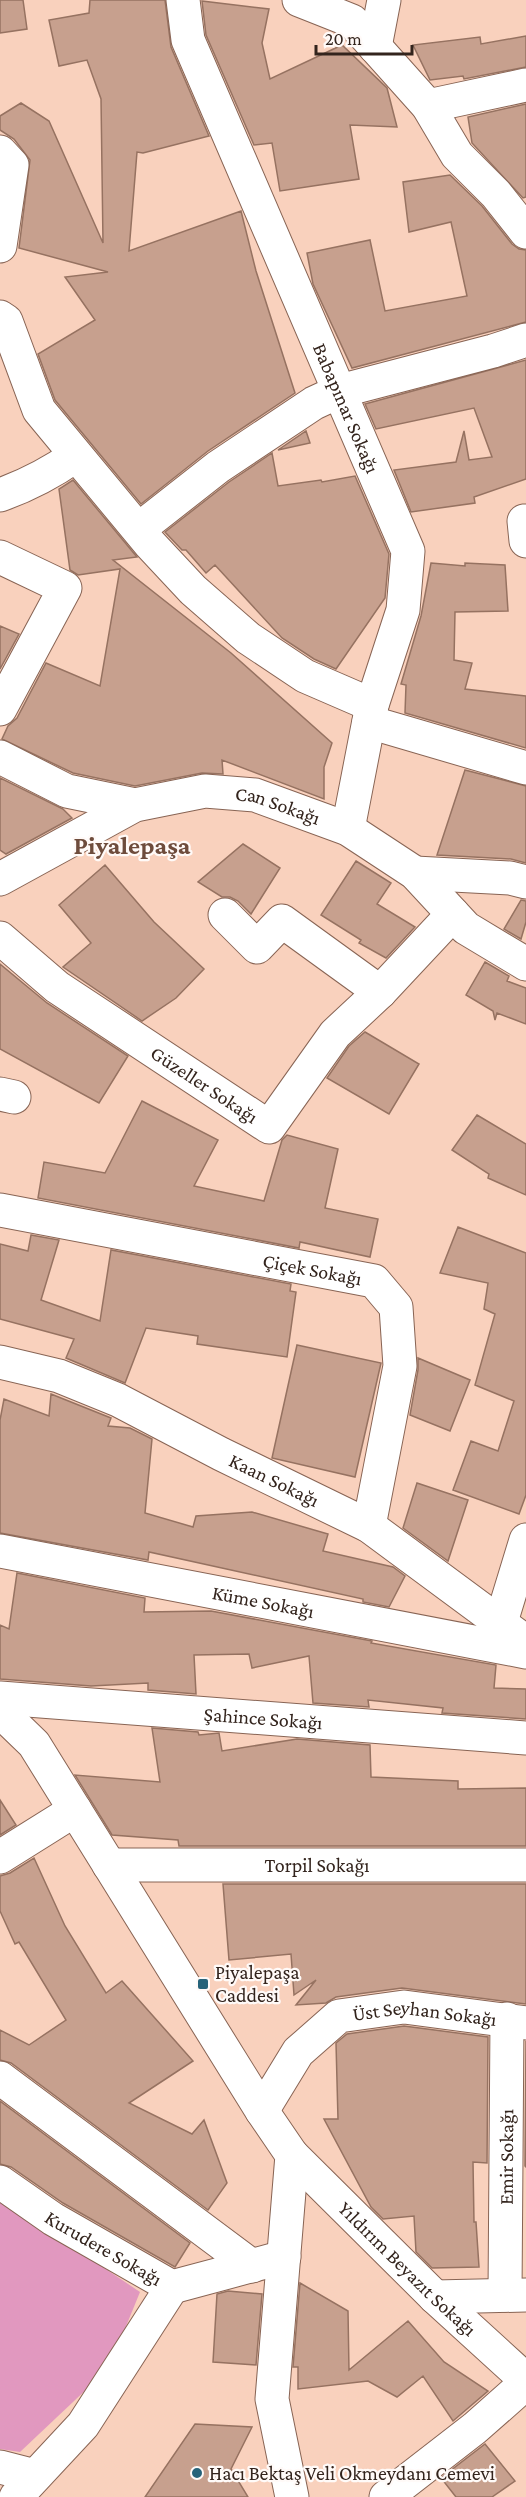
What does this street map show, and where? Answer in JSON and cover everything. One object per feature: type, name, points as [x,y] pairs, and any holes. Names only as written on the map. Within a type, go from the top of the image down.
[{"type":"street","name":"Babapınar Sokağı","points":[[183,0],[188,40],[408,551],[404,610],[371,714],[348,829]]},
{"type":"street","points":[[299,0],[352,21],[428,106],[458,155],[496,194],[526,232]]},
{"type":"street","points":[[375,47],[384,0]]},
{"type":"street","points":[[428,106],[526,85]]},
{"type":"street","points":[[0,152],[12,165],[0,246]]},
{"type":"street","points":[[0,317],[6,321],[39,410],[75,456],[193,590],[248,638],[305,676],[371,714],[526,768]]},
{"type":"street","points":[[139,529],[218,467],[284,422],[340,390],[493,351],[526,340]]},
{"type":"street","points":[[0,495],[27,486],[75,456]]},
{"type":"street","points":[[0,557],[65,588],[0,709]]},
{"type":"street","points":[[0,757],[67,791],[135,805]]},
{"type":"street","name":"Can Sokağı","points":[[0,879],[135,805],[205,791],[255,795],[348,829],[415,873],[466,928],[526,964]]},
{"type":"street","points":[[415,873],[510,878],[526,882]]},
{"type":"street","name":"Güzeller Sokağı","points":[[0,938],[57,987],[269,1127],[335,1034],[380,992],[453,914]]},
{"type":"street","points":[[225,915],[257,947],[282,921],[380,992]]},
{"type":"street","name":"Çiçek Sokağı","points":[[0,1210],[374,1281],[396,1307],[400,1366],[369,1526]]},
{"type":"street","name":"Kaan Sokağı","points":[[0,1362],[58,1376],[118,1400],[221,1454],[369,1526],[514,1632]]},
{"type":"street","points":[[514,1632],[526,1540]]},
{"type":"street","name":"Küme Sokağı","points":[[0,1551],[526,1652]]},
{"type":"street","name":"Şahince Sokağı","points":[[0,1698],[526,1738]]},
{"type":"street","points":[[0,1712],[34,1744],[262,2111],[292,2155],[272,2399],[292,2497]]},
{"type":"street","points":[[0,1857],[75,1809]]},
{"type":"street","name":"Torpil Sokağı","points":[[109,1864],[526,1865]]},
{"type":"street","name":"Üst Seyhan Sokağı","points":[[262,2111],[298,2052],[339,2016],[404,2007],[516,2021]]},
{"type":"street","name":"Emir Sokağı","points":[[515,2295],[516,2021]]},
{"type":"street","points":[[0,2078],[252,2266]]},
{"type":"street","name":"Yıldırım Beyazıt Sokağı","points":[[292,2155],[435,2297],[526,2381]]},
{"type":"street","name":"Kurudere Sokağı","points":[[0,2182],[53,2219],[172,2287],[284,2257]]},
{"type":"street","points":[[0,2467],[26,2487],[83,2425],[172,2287]]},
{"type":"street","points":[[435,2297],[515,2295]]},
{"type":"street","points":[[386,2497],[475,2428],[526,2381]]},
{"type":"shaded area","points":[[0,2198],[140,2292],[109,2368],[20,2452],[0,2449]]},
{"type":"building","points":[[0,0],[23,0],[27,29],[0,33]]},
{"type":"building","points":[[90,0],[165,0],[171,47],[209,136],[143,153],[137,152],[129,251],[241,211],[256,271],[295,393],[208,451],[141,504],[55,400],[38,354],[95,320],[65,277],[108,272],[19,248],[30,160],[14,139],[0,130],[0,116],[21,103],[49,121],[103,243],[101,99],[87,60],[59,66],[49,20],[89,13]]},
{"type":"building","points":[[202,1],[269,9],[262,43],[270,79],[342,45],[387,88],[397,127],[350,125],[359,179],[280,191],[272,143],[254,145],[206,35]]},
{"type":"building","points":[[526,36],[526,67],[464,79],[463,76],[430,80],[413,45],[480,37],[481,44]]},
{"type":"building","points":[[526,104],[526,197],[523,198],[472,143],[468,117]]},
{"type":"building","points":[[450,175],[482,206],[512,244],[519,249],[526,250],[526,322],[352,368],[313,284],[307,253],[370,240],[385,311],[467,296],[451,222],[409,232],[403,182]]},
{"type":"building","points":[[526,360],[526,479],[474,497],[475,503],[411,512],[394,470],[456,462],[464,431],[469,460],[492,457],[474,408],[376,429],[365,404]]},
{"type":"building","points":[[306,431],[310,443],[278,450]]},
{"type":"building","points":[[272,453],[278,486],[355,476],[389,554],[385,598],[336,669],[314,659],[282,638],[215,565],[206,573],[186,550],[182,550],[165,532],[229,482]]},
{"type":"building","points":[[73,480],[137,557],[113,560],[231,653],[332,743],[324,767],[324,799],[222,760],[223,774],[202,773],[135,786],[73,773],[2,739],[8,726],[17,718],[46,663],[100,686],[120,569],[78,575],[70,570],[59,489]]},
{"type":"building","points":[[431,563],[465,566],[465,563],[505,565],[508,611],[455,612],[454,660],[472,663],[465,689],[526,696],[526,748],[405,713],[406,685],[401,684],[421,616]]},
{"type":"building","points":[[0,626],[19,634],[0,669]]},
{"type":"building","points":[[465,770],[526,786],[526,863],[511,859],[437,855]]},
{"type":"building","points":[[0,778],[63,809],[72,818],[6,854],[0,850]]},
{"type":"building","points":[[243,844],[280,868],[251,914],[238,901],[230,897],[222,897],[198,882]]},
{"type":"building","points":[[356,861],[391,883],[377,904],[415,927],[386,958],[359,943],[361,940],[321,915]]},
{"type":"building","points":[[105,865],[154,922],[204,969],[176,998],[142,1021],[63,967],[91,943],[59,905]]},
{"type":"building","points":[[521,900],[526,901],[526,922],[521,939],[504,929]]},
{"type":"building","points":[[485,962],[509,976],[507,981],[526,988],[526,1024],[497,1013],[495,1020],[493,1011],[466,995]]},
{"type":"building","points":[[0,964],[47,1003],[128,1056],[99,1103],[0,1049]]},
{"type":"building","points":[[365,1032],[419,1064],[389,1114],[327,1078],[349,1046]]},
{"type":"building","points":[[142,1101],[218,1140],[194,1186],[264,1201],[282,1140],[287,1135],[338,1149],[325,1208],[378,1219],[370,1257],[300,1242],[299,1248],[38,1198],[44,1162],[105,1173]]},
{"type":"building","points":[[477,1115],[526,1144],[526,1195],[488,1178],[489,1174],[452,1150]]},
{"type":"building","points":[[458,1227],[526,1253],[526,1495],[519,1514],[453,1490],[471,1441],[498,1451],[514,1401],[475,1385],[495,1314],[484,1309],[488,1283],[440,1273]]},
{"type":"building","points":[[31,1235],[59,1240],[41,1300],[100,1321],[111,1250],[291,1284],[290,1291],[296,1292],[287,1357],[197,1344],[198,1336],[146,1328],[125,1383],[66,1358],[74,1339],[0,1319],[0,1244],[28,1251]]},
{"type":"building","points":[[297,1345],[381,1363],[355,1477],[272,1458]]},
{"type":"building","points":[[418,1358],[470,1380],[450,1431],[410,1415]]},
{"type":"building","points":[[51,1394],[111,1418],[108,1426],[130,1428],[152,1439],[145,1513],[193,1527],[196,1516],[252,1512],[328,1534],[323,1551],[393,1567],[405,1576],[389,1607],[363,1602],[363,1599],[149,1552],[148,1560],[0,1533],[0,1420],[4,1399],[49,1416]]},
{"type":"building","points":[[417,1483],[468,1500],[448,1561],[403,1528]]},
{"type":"building","points":[[17,1573],[145,1598],[144,1612],[211,1611],[496,1665],[494,1688],[526,1689],[526,1719],[442,1713],[443,1708],[368,1700],[369,1707],[313,1703],[309,1656],[252,1668],[249,1654],[194,1655],[196,1694],[148,1690],[148,1683],[91,1686],[0,1679],[0,1625],[9,1629]]},
{"type":"building","points":[[152,1728],[198,1732],[199,1735],[219,1733],[222,1751],[297,1739],[370,1745],[371,1777],[458,1781],[458,1789],[526,1788],[526,1846],[179,1846],[178,1840],[112,1835],[75,1775],[160,1782]]},
{"type":"building","points":[[0,1800],[16,1825],[0,1835]]},
{"type":"building","points":[[34,1858],[65,1926],[106,1993],[122,1981],[193,2061],[129,2103],[192,2134],[204,2120],[227,2183],[208,2210],[11,2063],[0,2060],[0,2030],[29,2045],[66,2020],[19,1942],[15,1944],[0,1911],[0,1876],[10,1873]]},
{"type":"building","points":[[223,1884],[526,1884],[526,2004],[402,1988],[336,1997],[326,2003],[296,2005],[316,1980],[294,1995],[291,1954],[229,1960]]},
{"type":"building","points":[[404,2026],[488,2037],[487,2163],[473,2162],[474,2222],[476,2222],[479,2267],[432,2268],[416,2252],[414,2216],[383,2219],[371,2207],[324,2119],[338,2119],[336,2043],[347,2034]]},
{"type":"building","points":[[526,2041],[526,2167],[525,2166]]},
{"type":"building","points":[[0,2101],[190,2243],[175,2267],[63,2203],[11,2167],[0,2164]]},
{"type":"building","points":[[300,2283],[348,2311],[349,2370],[408,2321],[444,2362],[488,2391],[453,2421],[423,2376],[397,2397],[368,2381],[298,2389],[298,2367],[293,2367]]},
{"type":"building","points":[[228,2291],[262,2294],[256,2365],[213,2362],[217,2294]]},
{"type":"building","name":"Hacı Bektaş Veli Okmeydanı Cemevi","points":[[195,2424],[252,2427],[231,2469],[248,2497],[145,2497]]},
{"type":"building","points":[[485,2444],[515,2481],[492,2497],[456,2497],[441,2478]]},
{"type":"place","name":"Piyalepaşa Caddesi","points":[[203,1984]]},
{"type":"place","name":"Hacı Bektaş Veli Okmeydanı Cemevi","points":[[197,2473]]},
{"type":"district","name":"Piyalepaşa","points":[[132,845]]}]
